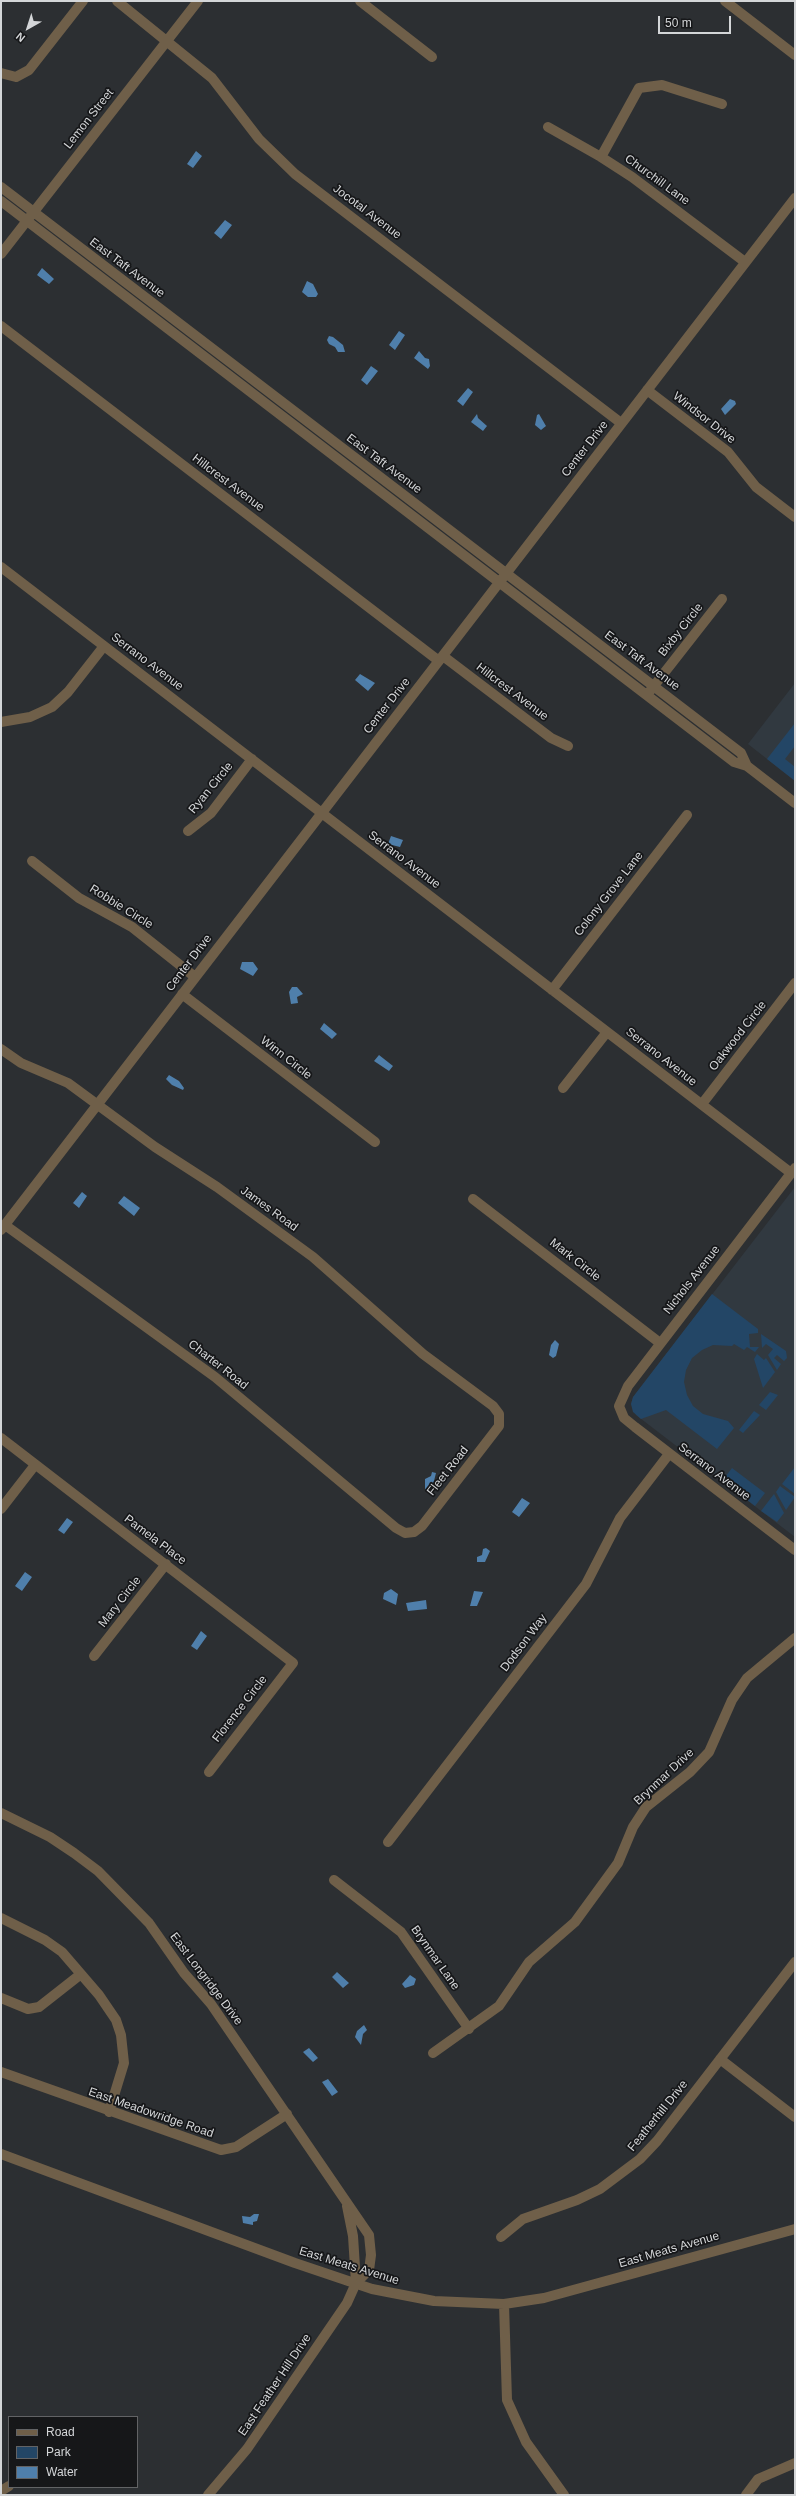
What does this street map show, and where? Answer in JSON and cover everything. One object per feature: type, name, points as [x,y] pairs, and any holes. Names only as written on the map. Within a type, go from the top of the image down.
[{"type":"street","points":[[1,73],[16,77],[29,70],[82,1]]},
{"type":"street","name":"Jocotal Avenue","points":[[117,1],[168,40],[212,78],[259,139],[295,174],[622,423]]},
{"type":"street","name":"Lemon Street","points":[[1,254],[198,1]]},
{"type":"street","points":[[360,1],[432,57]]},
{"type":"street","points":[[725,1],[795,55]]},
{"type":"street","points":[[601,157],[639,88],[662,85],[722,104]]},
{"type":"street","name":"Churchill Lane","points":[[548,127],[601,157],[745,262]]},
{"type":"street","name":"East Taft Avenue","points":[[1,187],[742,753],[747,766]]},
{"type":"street","name":"Center Drive","points":[[3,1228],[194,977],[441,659],[498,582],[795,198]]},
{"type":"street","name":"East Taft Avenue","points":[[1,200],[646,696],[734,762],[747,766],[795,803]]},
{"type":"street","name":"Hillcrest Avenue","points":[[1,326],[441,659],[551,738],[568,746]]},
{"type":"street","points":[[209,360],[215,351]]},
{"type":"street","name":"Windsor Drive","points":[[647,390],[728,452],[756,487],[795,517]]},
{"type":"street","points":[[293,425],[300,416]]},
{"type":"street","name":"Serrano Avenue","points":[[1,567],[607,1032],[793,1171]]},
{"type":"street","name":"Bixby Circle","points":[[646,696],[722,599]]},
{"type":"street","points":[[1,722],[30,717],[52,707],[68,692],[104,646]]},
{"type":"street","name":"Ryan Circle","points":[[188,831],[211,813],[252,759]]},
{"type":"street","name":"Colony Grove Lane","points":[[552,990],[687,815]]},
{"type":"street","name":"Robbie Circle","points":[[32,861],[79,898],[132,927],[194,977]]},
{"type":"street","name":"Oakwood Circle","points":[[702,1104],[795,983]]},
{"type":"street","name":"Winn Circle","points":[[182,994],[375,1142]]},
{"type":"street","points":[[563,1088],[607,1032]]},
{"type":"street","name":"James Road","points":[[1,1049],[21,1063],[64,1081],[98,1104],[154,1147],[217,1187],[313,1257],[423,1354],[494,1406],[500,1418]]},
{"type":"street","name":"Nichols Avenue","points":[[620,1412],[619,1406],[622,1394],[793,1171]]},
{"type":"street","name":"Mark Circle","points":[[474,1199],[660,1343]]},
{"type":"street","name":"Charter Road","points":[[3,1228],[215,1377],[396,1528],[409,1533]]},
{"type":"street","name":"Serrano Avenue","points":[[620,1412],[634,1428],[795,1550]]},
{"type":"street","name":"Fleet Road","points":[[409,1533],[422,1526],[494,1433],[499,1426],[500,1418]]},
{"type":"street","name":"Pamela Place","points":[[1,1438],[293,1663]]},
{"type":"street","name":"Dodson Way","points":[[388,1842],[586,1584],[620,1518],[669,1454]]},
{"type":"street","points":[[1,1509],[35,1465]]},
{"type":"street","name":"Mary Circle","points":[[94,1656],[166,1564]]},
{"type":"street","name":"Brynmar Drive","points":[[433,2053],[469,2029],[499,2006],[529,1962],[575,1922],[618,1863],[633,1827],[646,1807],[690,1772],[709,1752],[732,1700],[747,1678],[795,1638]]},
{"type":"street","name":"Florence Circle","points":[[209,1772],[293,1663]]},
{"type":"street","name":"East Longridge Drive","points":[[1,1813],[50,1837],[98,1871],[125,1896],[149,1923],[184,1973],[211,2004],[287,2114],[347,2205],[366,2229],[371,2244],[369,2270],[356,2284]]},
{"type":"street","name":"Brynmar Lane","points":[[334,1880],[401,1932],[469,2029]]},
{"type":"street","points":[[1,1918],[55,1946],[81,1974],[108,2008],[121,2035],[124,2063],[109,2112]]},
{"type":"street","name":"Featherhill Drive","points":[[501,2237],[523,2219],[587,2196],[629,2169],[657,2141],[795,1962]]},
{"type":"street","points":[[1,1998],[28,2009],[39,2007],[81,1974]]},
{"type":"street","points":[[720,2059],[795,2117]]},
{"type":"street","name":"East Meadowridge Road","points":[[1,2072],[109,2112],[221,2150],[236,2148],[287,2114]]},
{"type":"street","name":"East Meats Avenue","points":[[1,2154],[246,2245],[356,2284],[434,2302],[504,2304],[544,2298],[795,2229]]},
{"type":"street","name":"East Longridge Drive","points":[[347,2205],[352,2236],[356,2284]]},
{"type":"street","name":"East Feather Hill Drive","points":[[208,2495],[251,2443],[347,2303],[356,2284]]},
{"type":"street","points":[[504,2304],[507,2400],[526,2442],[564,2495]]},
{"type":"street","points":[[746,2495],[758,2479],[795,2463]]},
{"type":"shaded area","points":[[795,683],[795,781],[748,744]]},
{"type":"shaded area","points":[[795,1187],[795,1537],[636,1415],[631,1404],[633,1397]]},
{"type":"green space","points":[[795,723],[795,746],[785,759],[795,767],[795,781],[767,759]]},
{"type":"green space","points":[[712,1294],[758,1329],[758,1333],[749,1334],[750,1347],[759,1347],[755,1352],[747,1347],[744,1350],[734,1344],[732,1346],[713,1345],[702,1350],[692,1358],[686,1370],[684,1382],[687,1395],[693,1406],[703,1414],[728,1421],[734,1428],[717,1449],[666,1410],[641,1419],[633,1412],[631,1404],[633,1397]]},
{"type":"green space","points":[[761,1334],[786,1351],[787,1358],[784,1361],[777,1355],[774,1358],[781,1364],[777,1370],[768,1355],[773,1349],[766,1344],[762,1348]]},
{"type":"green space","points":[[757,1354],[764,1360],[766,1358],[775,1372],[763,1388],[754,1359]]},
{"type":"green space","points":[[770,1392],[778,1395],[766,1410],[759,1405]]},
{"type":"green space","points":[[754,1411],[760,1415],[743,1433],[739,1430]]},
{"type":"green space","points":[[795,1467],[795,1494],[782,1484]]},
{"type":"green space","points":[[732,1468],[765,1493],[755,1506],[722,1481]]},
{"type":"green space","points":[[780,1486],[795,1497],[786,1510],[776,1492]]},
{"type":"green space","points":[[774,1494],[784,1513],[777,1522],[761,1511]]},
{"type":"water","points":[[196,151],[202,156],[193,168],[187,164]]},
{"type":"water","points":[[225,220],[232,225],[221,239],[214,233]]},
{"type":"water","points":[[42,268],[54,279],[49,284],[37,275]]},
{"type":"water","points":[[307,281],[313,284],[318,294],[316,297],[308,297],[302,292]]},
{"type":"water","points":[[399,331],[405,335],[395,350],[389,345]]},
{"type":"water","points":[[329,336],[333,337],[343,345],[345,352],[338,352],[335,347],[329,344],[327,340]]},
{"type":"water","points":[[419,351],[425,358],[429,359],[430,366],[428,369],[414,358]]},
{"type":"water","points":[[371,366],[378,371],[367,385],[361,380]]},
{"type":"water","points":[[468,388],[473,392],[463,406],[457,401]]},
{"type":"water","points":[[730,399],[735,401],[736,404],[725,415],[721,409]]},
{"type":"water","points":[[477,414],[478,418],[487,426],[483,431],[471,422]]},
{"type":"water","points":[[539,414],[546,426],[541,430],[535,425],[537,415]]},
{"type":"water","points":[[360,674],[375,683],[368,691],[355,680]]},
{"type":"water","points":[[391,836],[403,840],[400,847],[388,844]]},
{"type":"water","points":[[242,962],[253,962],[258,969],[253,976],[240,969]]},
{"type":"water","points":[[292,987],[297,987],[303,994],[297,997],[298,1003],[291,1004],[289,992]]},
{"type":"water","points":[[324,1023],[337,1034],[332,1039],[320,1029]]},
{"type":"water","points":[[379,1055],[393,1066],[389,1071],[374,1061]]},
{"type":"water","points":[[169,1075],[179,1081],[184,1088],[183,1090],[172,1085],[166,1079]]},
{"type":"water","points":[[82,1192],[87,1196],[79,1208],[73,1203]]},
{"type":"water","points":[[124,1196],[140,1208],[134,1216],[118,1203]]},
{"type":"water","points":[[555,1340],[559,1344],[556,1356],[553,1358],[549,1355],[551,1345]]},
{"type":"water","points":[[432,1472],[436,1473],[434,1481],[431,1487],[425,1490],[425,1479],[431,1476]]},
{"type":"water","points":[[522,1498],[530,1503],[519,1517],[512,1512]]},
{"type":"water","points":[[67,1518],[73,1522],[64,1534],[58,1530]]},
{"type":"water","points":[[486,1548],[490,1551],[485,1562],[477,1562],[477,1557],[482,1555],[483,1549]]},
{"type":"water","points":[[25,1572],[32,1577],[22,1591],[15,1586]]},
{"type":"water","points":[[391,1589],[398,1594],[396,1605],[383,1599],[384,1593]]},
{"type":"water","points":[[474,1591],[483,1592],[477,1606],[470,1606]]},
{"type":"water","points":[[426,1600],[427,1609],[408,1611],[406,1603]]},
{"type":"water","points":[[201,1631],[207,1636],[197,1650],[191,1646]]},
{"type":"water","points":[[337,1972],[349,1983],[343,1988],[332,1977]]},
{"type":"water","points":[[410,1975],[416,1979],[414,1985],[405,1988],[402,1984]]},
{"type":"water","points":[[364,2025],[367,2030],[363,2034],[361,2045],[355,2037],[357,2031]]},
{"type":"water","points":[[309,2048],[318,2058],[313,2062],[303,2052]]},
{"type":"water","points":[[328,2079],[338,2092],[332,2096],[322,2082]]},
{"type":"water","points":[[254,2214],[259,2214],[257,2221],[253,2222],[253,2225],[243,2223],[242,2216],[250,2217]]}]
